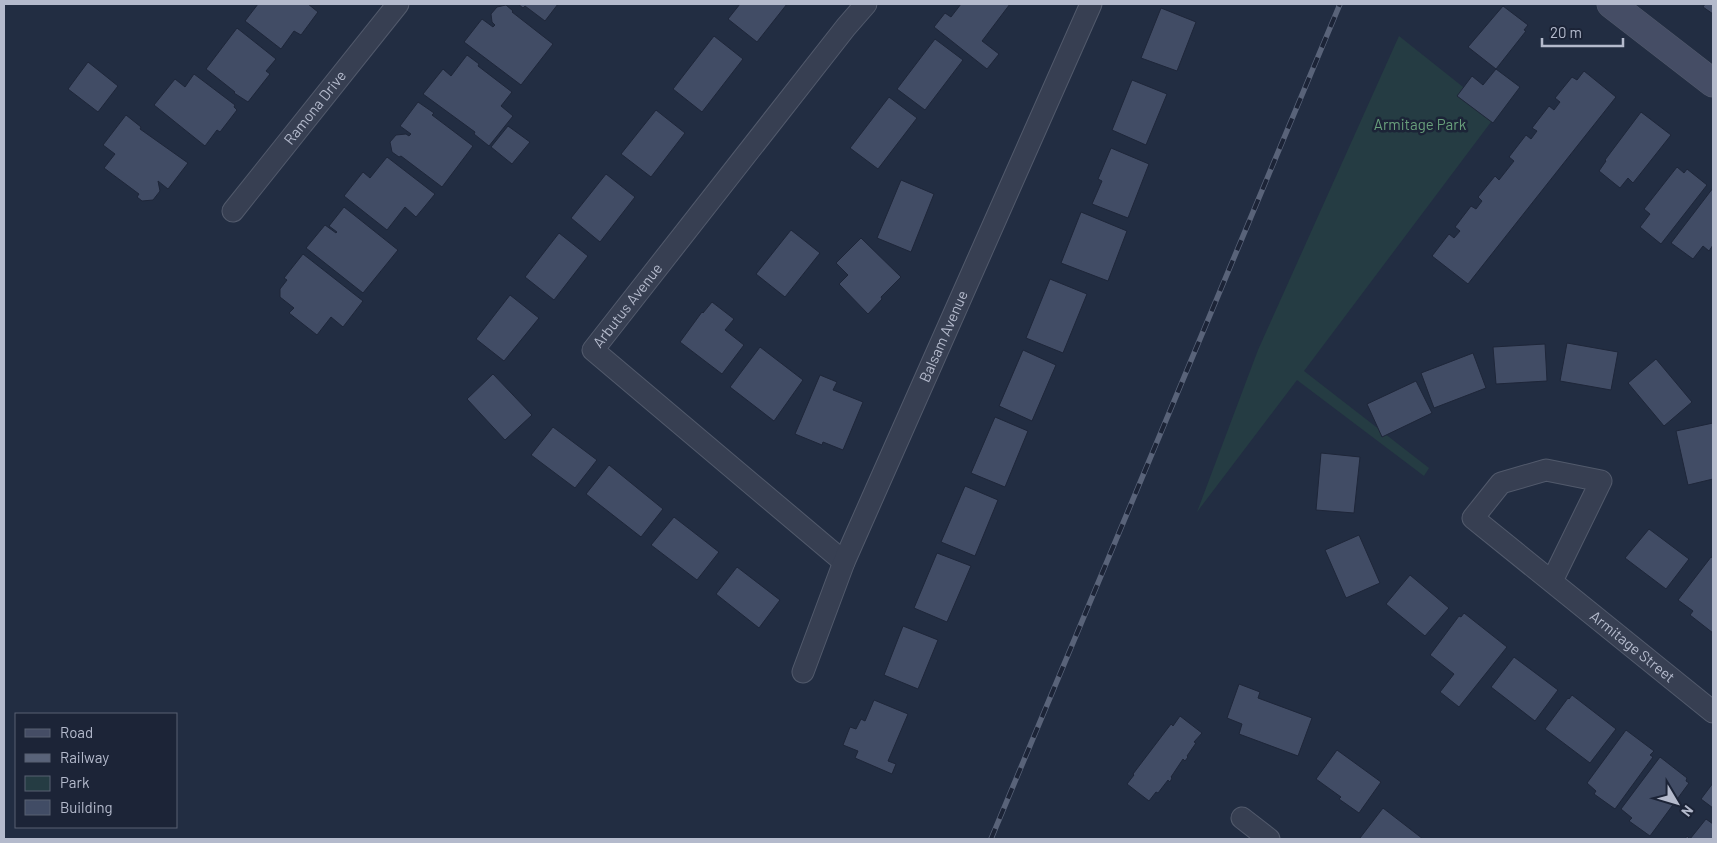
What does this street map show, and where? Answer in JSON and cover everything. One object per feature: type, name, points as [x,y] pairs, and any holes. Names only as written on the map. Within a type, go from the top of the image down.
[{"type":"street","name":"Ramona Drive","points":[[234,211],[398,4]]},
{"type":"street","name":"Arbutus Avenue","points":[[844,562],[593,350],[840,34],[866,4]]},
{"type":"street","name":"Balsam Avenue","points":[[803,672],[844,562],[1091,4]]},
{"type":"street","points":[[1611,4],[1713,83]]},
{"type":"street","name":"Armitage Street","points":[[1552,581],[1602,481],[1546,470],[1501,482],[1473,518],[1713,712]]},
{"type":"street","points":[[1242,818],[1269,839]]},
{"type":"green space","name":"Armitage Park","points":[[1399,36],[1497,114],[1304,371],[1429,468],[1424,476],[1297,380],[1197,512],[1258,350]]},
{"type":"building","points":[[258,4],[308,4],[318,12],[301,35],[294,31],[281,49],[245,21]]},
{"type":"building","points":[[518,4],[558,4],[545,21],[525,6],[523,8]]},
{"type":"building","points":[[740,4],[787,4],[757,42],[728,19]]},
{"type":"building","points":[[961,4],[1010,4],[982,41],[999,54],[987,69],[934,27],[945,13],[951,17]]},
{"type":"building","points":[[1705,4],[1713,4],[1713,14],[1703,7]]},
{"type":"building","points":[[506,5],[512,12],[553,44],[521,85],[464,42],[482,19],[493,27],[495,25],[492,22],[491,14],[497,7]]},
{"type":"building","points":[[1503,6],[1528,25],[1524,30],[1526,31],[1496,69],[1468,47]]},
{"type":"building","points":[[1161,8],[1196,22],[1177,71],[1141,58]]},
{"type":"building","points":[[237,28],[276,59],[266,71],[270,74],[248,102],[234,93],[206,69]]},
{"type":"building","points":[[714,36],[743,59],[702,112],[673,89]]},
{"type":"building","points":[[935,39],[963,60],[925,110],[897,89]]},
{"type":"building","points":[[467,55],[479,64],[478,66],[512,92],[501,106],[513,116],[489,146],[474,134],[475,132],[423,94],[443,69],[451,76]]},
{"type":"building","points":[[88,62],[118,86],[98,112],[68,89]]},
{"type":"building","points":[[1496,69],[1520,87],[1493,123],[1457,96],[1472,76],[1483,85]]},
{"type":"building","points":[[1584,71],[1616,97],[1468,284],[1432,256],[1449,234],[1454,238],[1460,231],[1455,227],[1471,206],[1476,209],[1482,201],[1478,197],[1495,176],[1499,180],[1514,161],[1509,157],[1526,135],[1531,139],[1537,131],[1532,128],[1549,106],[1554,110],[1560,102],[1555,98],[1572,77],[1577,80]]},
{"type":"building","points":[[194,74],[235,105],[234,107],[237,110],[220,132],[217,130],[205,146],[154,105],[175,79],[185,87]]},
{"type":"building","points":[[1132,80],[1167,94],[1146,145],[1112,130]]},
{"type":"building","points":[[889,97],[917,118],[878,169],[850,148]]},
{"type":"building","points":[[418,102],[473,146],[442,187],[401,156],[399,157],[392,152],[390,142],[396,135],[406,134],[409,136],[411,134],[400,126]]},
{"type":"building","points":[[656,110],[685,133],[651,177],[621,154]]},
{"type":"building","points":[[1641,112],[1671,135],[1633,183],[1628,178],[1620,188],[1599,171]]},
{"type":"building","points":[[126,115],[141,127],[140,129],[188,163],[168,189],[158,181],[160,191],[153,200],[142,201],[137,197],[139,194],[104,168],[115,154],[103,145]]},
{"type":"building","points":[[508,126],[530,142],[512,164],[491,147]]},
{"type":"building","points":[[1111,148],[1149,164],[1128,218],[1092,204],[1102,181],[1098,179]]},
{"type":"building","points":[[387,157],[435,194],[416,217],[405,207],[387,230],[344,196],[363,172],[370,178]]},
{"type":"building","points":[[1677,167],[1684,173],[1687,169],[1707,185],[1661,244],[1640,227],[1650,214],[1644,209]]},
{"type":"building","points":[[606,174],[635,197],[600,242],[571,218]]},
{"type":"building","points":[[901,180],[934,194],[911,252],[877,238]]},
{"type":"building","points":[[1713,188],[1713,245],[1709,251],[1703,246],[1693,259],[1671,243]]},
{"type":"building","points":[[344,207],[398,250],[363,293],[306,248],[325,225],[337,232],[329,226]]},
{"type":"building","points":[[1081,212],[1127,231],[1108,281],[1061,263]]},
{"type":"building","points":[[791,230],[820,253],[785,297],[756,274]]},
{"type":"building","points":[[559,233],[588,256],[554,300],[525,277]]},
{"type":"building","points":[[861,238],[901,277],[881,297],[882,299],[868,314],[839,284],[848,275],[836,263]]},
{"type":"building","points":[[303,254],[363,301],[343,327],[331,317],[317,335],[289,313],[294,308],[280,297],[280,289],[287,280],[284,278]]},
{"type":"building","points":[[1050,279],[1087,294],[1063,353],[1026,338]]},
{"type":"building","points":[[510,295],[539,318],[504,361],[476,339]]},
{"type":"building","points":[[712,302],[734,319],[725,330],[744,345],[722,374],[680,342],[702,312]]},
{"type":"building","points":[[1567,343],[1618,352],[1611,390],[1560,381]]},
{"type":"building","points":[[1545,344],[1547,381],[1496,384],[1493,347]]},
{"type":"building","points":[[760,347],[803,380],[774,421],[730,387]]},
{"type":"building","points":[[1023,350],[1056,365],[1032,421],[999,406]]},
{"type":"building","points":[[1473,353],[1486,388],[1434,408],[1421,373]]},
{"type":"building","points":[[1656,359],[1692,402],[1664,426],[1628,383]]},
{"type":"building","points":[[493,374],[532,415],[505,440],[467,399]]},
{"type":"building","points":[[820,375],[837,382],[833,390],[863,402],[843,450],[823,442],[822,445],[795,434]]},
{"type":"building","points":[[1416,381],[1432,413],[1382,437],[1367,404]]},
{"type":"building","points":[[995,417],[1028,431],[1005,487],[971,473]]},
{"type":"building","points":[[1713,423],[1713,479],[1688,485],[1676,431]]},
{"type":"building","points":[[553,427],[597,460],[575,488],[531,455]]},
{"type":"building","points":[[1321,453],[1360,457],[1354,513],[1316,510]]},
{"type":"building","points":[[609,465],[663,509],[641,537],[586,494]]},
{"type":"building","points":[[965,486],[998,500],[975,556],[941,542]]},
{"type":"building","points":[[674,517],[719,552],[697,580],[651,545]]},
{"type":"building","points":[[1649,529],[1689,559],[1666,589],[1625,558]]},
{"type":"building","points":[[1359,535],[1380,583],[1346,598],[1325,550]]},
{"type":"building","points":[[937,553],[971,566],[947,622],[914,608]]},
{"type":"building","points":[[1711,557],[1713,558],[1713,633],[1690,615],[1693,611],[1678,600]]},
{"type":"building","points":[[737,567],[780,600],[759,628],[716,594]]},
{"type":"building","points":[[1410,575],[1449,608],[1425,636],[1386,604]]},
{"type":"building","points":[[1464,613],[1507,647],[1459,707],[1440,692],[1454,674],[1430,655],[1459,616],[1461,617]]},
{"type":"building","points":[[903,626],[938,640],[918,689],[884,675]]},
{"type":"building","points":[[1514,657],[1558,690],[1535,721],[1491,687]]},
{"type":"building","points":[[1239,684],[1260,692],[1258,698],[1312,718],[1298,756],[1239,734],[1242,724],[1227,718]]},
{"type":"building","points":[[1572,695],[1616,729],[1590,763],[1545,729]]},
{"type":"building","points":[[874,700],[908,714],[888,761],[896,764],[892,774],[855,758],[858,751],[843,745],[850,727],[856,729],[861,719],[865,721]]},
{"type":"building","points":[[1180,716],[1202,733],[1194,742],[1196,743],[1188,757],[1185,761],[1183,759],[1171,777],[1170,782],[1168,780],[1149,801],[1127,784],[1171,724],[1173,726]]},
{"type":"building","points":[[1626,730],[1654,751],[1650,755],[1653,757],[1615,809],[1594,794],[1596,791],[1587,783]]},
{"type":"building","points":[[1337,750],[1381,782],[1359,813],[1316,779]]},
{"type":"building","points":[[1660,757],[1687,778],[1686,781],[1689,783],[1650,836],[1629,821],[1632,818],[1621,809]]},
{"type":"building","points":[[1713,783],[1713,808],[1701,799]]},
{"type":"building","points":[[1383,808],[1423,839],[1361,839]]},
{"type":"building","points":[[1706,819],[1713,824],[1713,839],[1690,839]]},
{"type":"railway","points":[[991,839],[1340,4]]}]
